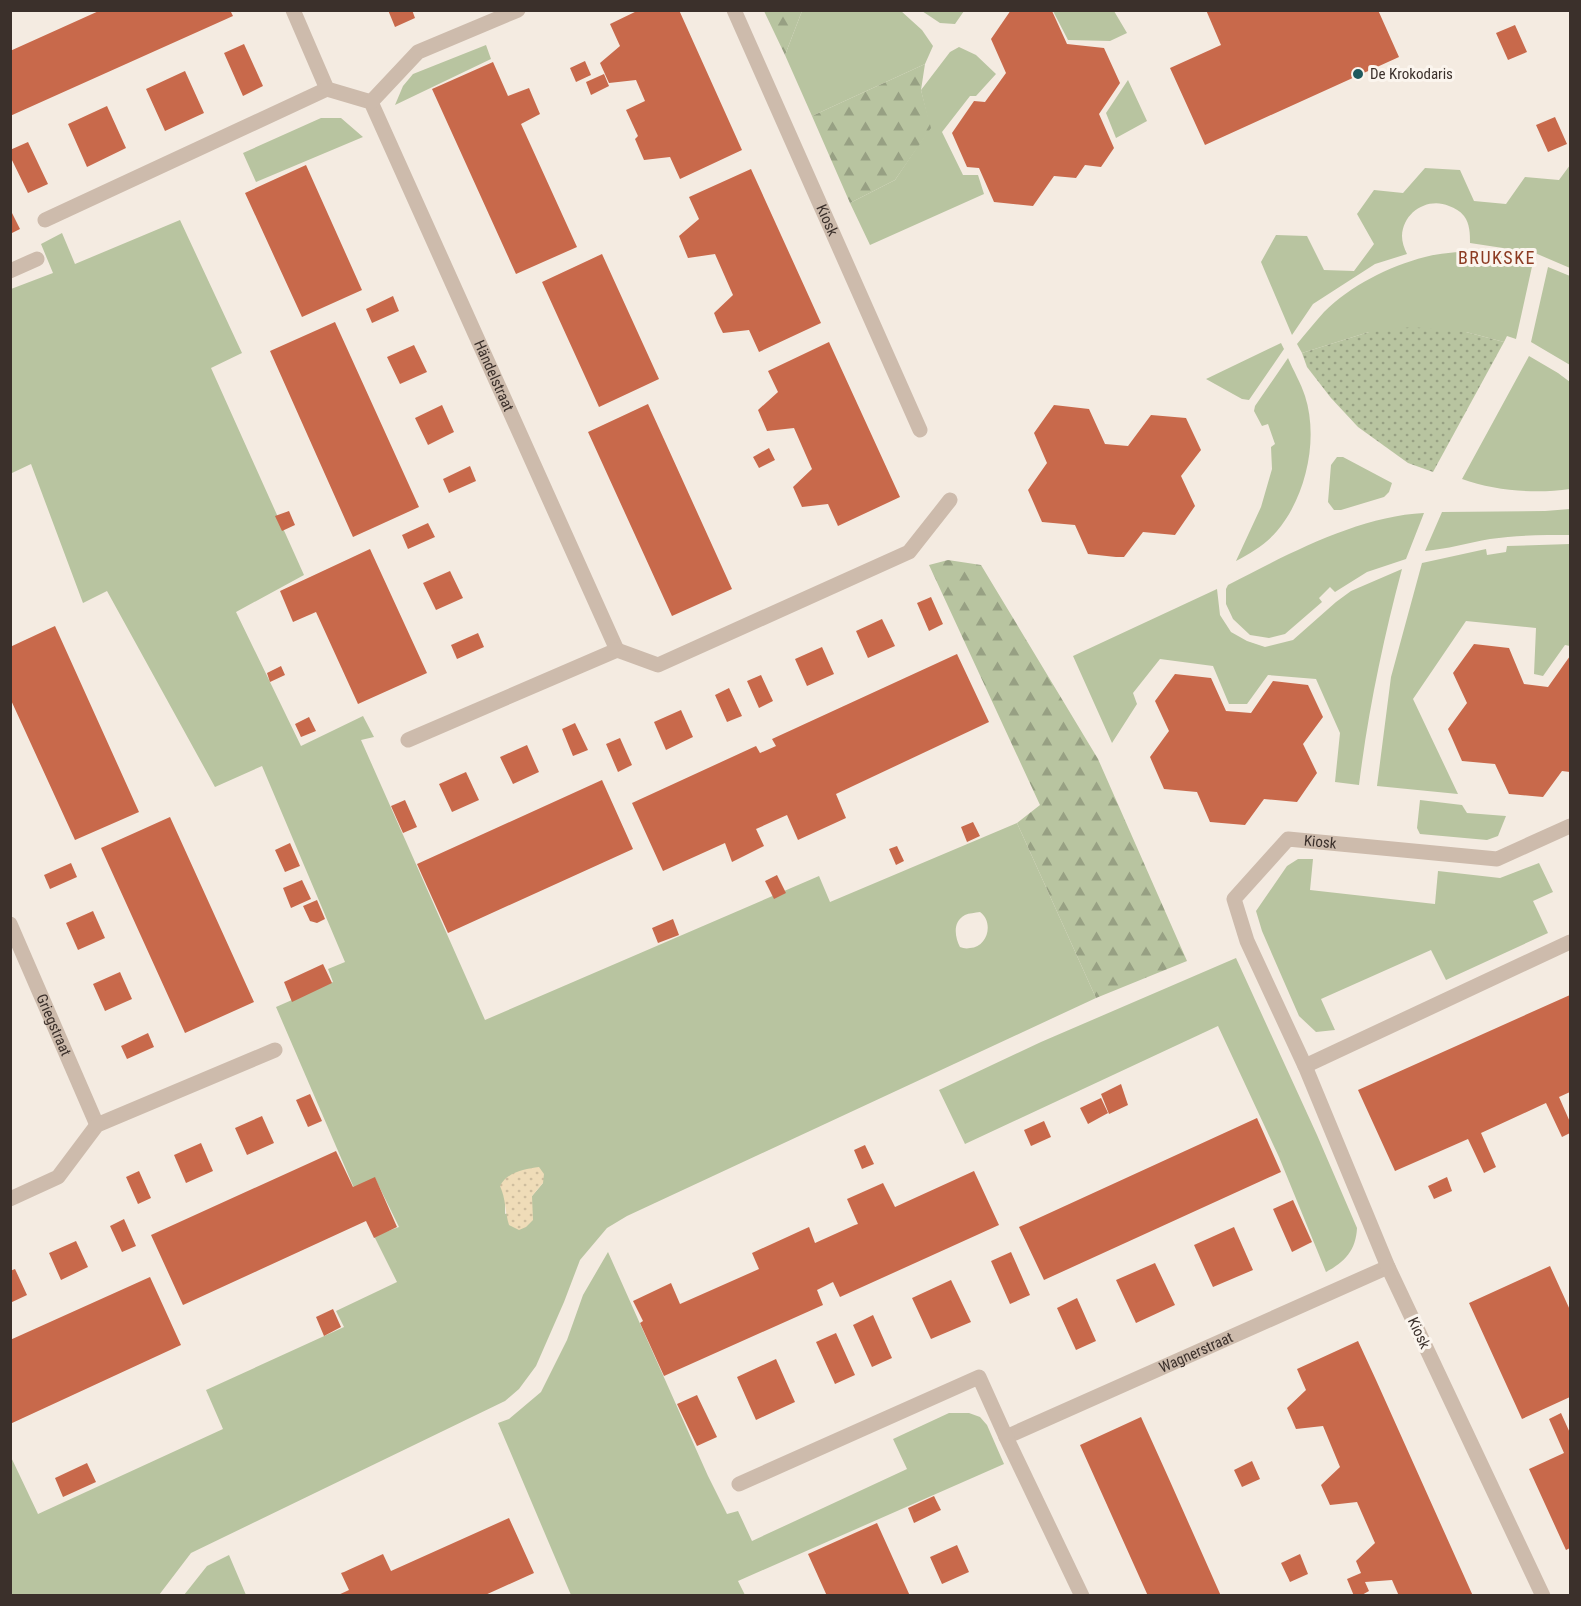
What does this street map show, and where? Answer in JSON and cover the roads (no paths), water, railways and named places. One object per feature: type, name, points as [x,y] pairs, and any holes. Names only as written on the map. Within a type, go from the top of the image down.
[{"type":"street","points":[[292,10],[327,89]]},
{"type":"street","points":[[45,220],[327,89],[371,102],[418,52],[518,10]]},
{"type":"street","name":"Kiosk","points":[[734,10],[920,430]]},
{"type":"street","name":"Händelstraat","points":[[371,102],[617,650]]},
{"type":"street","points":[[10,271],[37,259]]},
{"type":"street","points":[[408,740],[617,650],[658,665],[909,552],[950,500]]},
{"type":"street","name":"Kiosk","points":[[1543,1596],[1388,1267],[1305,1066],[1246,941],[1234,899],[1288,839],[1497,859],[1570,826]]},
{"type":"street","name":"Griegstraat","points":[[10,924],[98,1125]]},
{"type":"street","points":[[1305,1066],[1570,942]]},
{"type":"street","points":[[10,1199],[58,1177],[98,1125],[276,1050]]},
{"type":"street","name":"Wagnerstraat","points":[[1006,1437],[1388,1267]]},
{"type":"street","points":[[739,1484],[979,1377],[1082,1596]]},
{"type":"place","name":"De Krokodaris","points":[[1358,74]]},
{"type":"district","name":"BRUKSKE","points":[[1497,258]]}]
